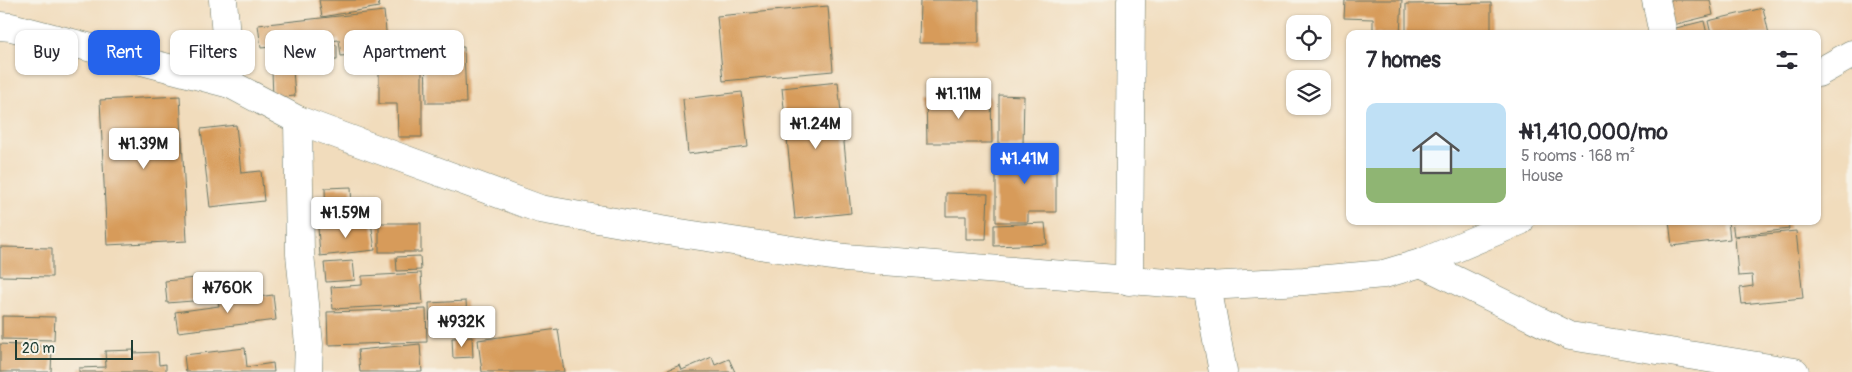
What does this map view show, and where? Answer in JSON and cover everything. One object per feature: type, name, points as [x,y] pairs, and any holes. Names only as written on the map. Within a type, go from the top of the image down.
[{"type":"street","points":[[223,0],[230,84]]},
{"type":"street","points":[[1129,281],[1131,0]]},
{"type":"street","points":[[1656,0],[1662,30]]},
{"type":"street","points":[[0,26],[11,27],[230,84],[298,120],[540,208],[667,231],[845,258],[1207,286],[1384,274],[1421,263],[1511,225]]},
{"type":"street","points":[[1821,72],[1852,54]]},
{"type":"street","points":[[298,120],[300,254],[309,344],[308,372]]},
{"type":"street","points":[[1421,263],[1570,336],[1795,372]]},
{"type":"street","points":[[1207,286],[1223,372]]},
{"type":"building","points":[[319,0],[378,0],[379,7],[322,17]]},
{"type":"building","points":[[920,0],[979,0],[979,43],[919,43]]},
{"type":"building","points":[[1345,0],[1402,0],[1400,30],[1373,30],[1373,19],[1344,18]]},
{"type":"building","points":[[1672,0],[1710,0],[1713,15],[1669,26],[1664,2]]},
{"type":"building","points":[[1491,3],[1491,30],[1406,30],[1406,4]]},
{"type":"building","points":[[828,6],[833,71],[723,81],[717,16]]},
{"type":"building","points":[[1763,8],[1768,30],[1710,30],[1708,21]]},
{"type":"building","points":[[384,11],[386,30],[344,30],[344,56],[341,56],[339,40],[334,41],[334,30],[265,30],[265,48],[261,48],[258,25]]},
{"type":"building","points":[[1704,21],[1706,30],[1668,30]]},
{"type":"building","points":[[334,45],[337,45],[337,60],[334,60]]},
{"type":"building","points":[[464,47],[466,103],[426,103],[425,75],[464,75]]},
{"type":"building","points":[[272,75],[293,75],[295,96],[273,98]]},
{"type":"building","points":[[379,75],[422,75],[422,137],[398,137],[397,104],[379,104]]},
{"type":"building","points":[[838,82],[851,213],[795,219],[782,88]]},
{"type":"building","points":[[742,92],[748,147],[688,154],[683,99]]},
{"type":"building","points":[[999,95],[1024,96],[1023,145],[999,145]]},
{"type":"building","points":[[180,96],[187,241],[107,245],[100,100]]},
{"type":"building","points":[[926,96],[991,96],[992,143],[927,143]]},
{"type":"building","points":[[236,125],[241,173],[261,171],[264,201],[210,207],[201,129]]},
{"type":"building","points":[[996,152],[1056,152],[1056,212],[1028,212],[1028,222],[996,222]]},
{"type":"building","points":[[351,187],[352,208],[364,207],[364,221],[326,223],[325,188]]},
{"type":"building","points":[[946,193],[988,194],[986,239],[966,239],[966,216],[946,216]]},
{"type":"building","points":[[371,222],[375,250],[320,256],[318,227]]},
{"type":"building","points":[[379,223],[421,223],[421,252],[379,252]]},
{"type":"building","points":[[1045,223],[1047,244],[994,246],[994,225]]},
{"type":"building","points":[[1669,225],[1728,225],[1730,239],[1672,246]]},
{"type":"building","points":[[1733,225],[1788,225],[1789,229],[1734,236]]},
{"type":"building","points":[[1796,231],[1803,298],[1742,304],[1740,288],[1753,286],[1752,275],[1738,276],[1735,237]]},
{"type":"building","points":[[0,247],[52,248],[52,277],[0,276]]},
{"type":"building","points":[[420,256],[421,270],[397,271],[396,257]]},
{"type":"building","points":[[353,261],[355,280],[326,282],[324,263]]},
{"type":"building","points":[[421,273],[423,304],[333,309],[331,287],[362,285],[362,276]]},
{"type":"building","points":[[216,276],[218,299],[167,303],[165,281]]},
{"type":"building","points":[[273,295],[276,320],[178,332],[175,312],[219,306],[218,302]]},
{"type":"building","points":[[466,301],[468,333],[430,335],[429,303]]},
{"type":"building","points":[[426,309],[427,342],[328,345],[327,312]]},
{"type":"building","points":[[2,316],[55,317],[54,340],[2,339]]},
{"type":"building","points":[[558,329],[564,372],[482,372],[478,340]]},
{"type":"building","points":[[472,337],[473,357],[453,358],[452,338]]},
{"type":"building","points":[[0,344],[52,347],[51,372],[0,372]]},
{"type":"building","points":[[420,344],[422,372],[360,372],[358,350]]},
{"type":"building","points":[[245,348],[247,367],[273,363],[274,372],[186,372],[184,355]]},
{"type":"building","points":[[134,350],[134,353],[158,352],[159,365],[166,364],[166,372],[79,372],[79,368],[106,367],[105,351]]},
{"type":"building","points":[[712,357],[715,365],[729,359],[735,372],[663,372],[680,365],[682,370]]}]
